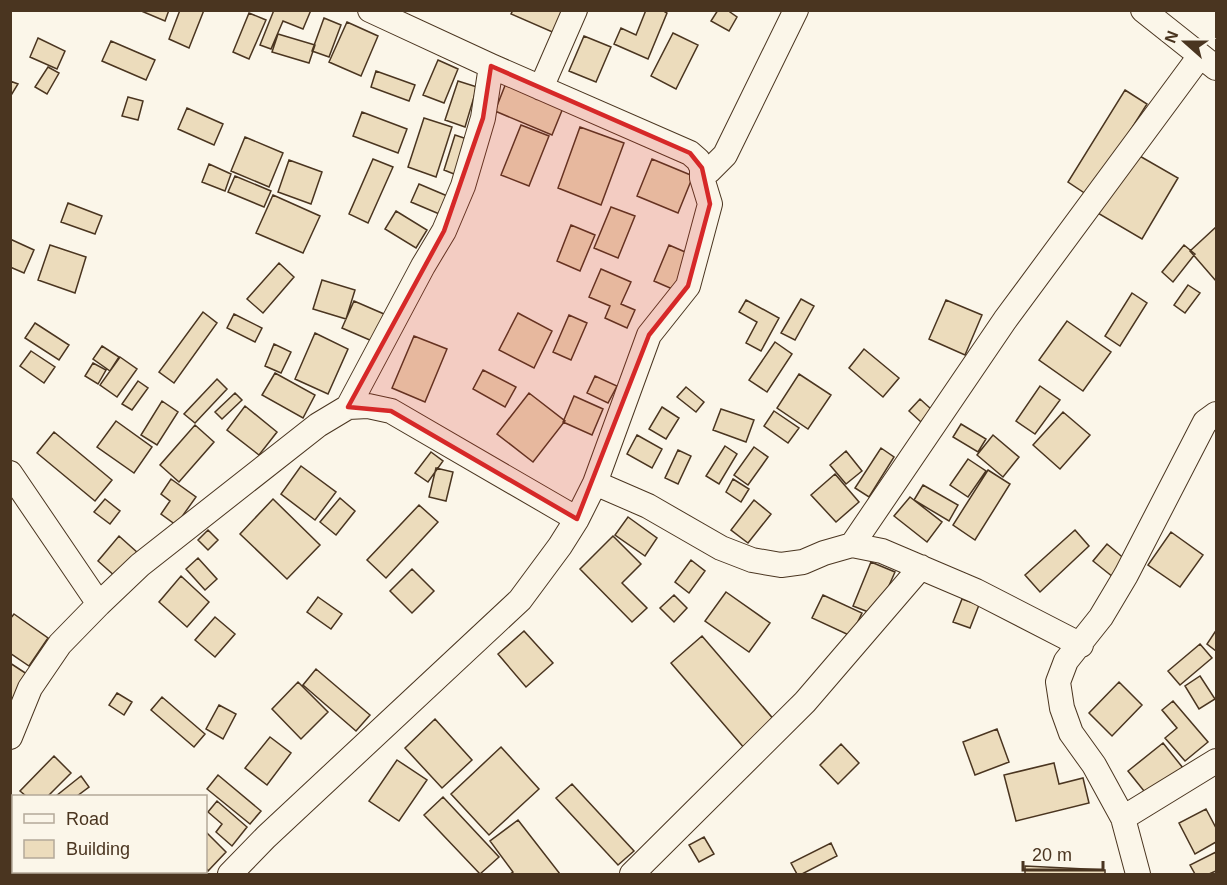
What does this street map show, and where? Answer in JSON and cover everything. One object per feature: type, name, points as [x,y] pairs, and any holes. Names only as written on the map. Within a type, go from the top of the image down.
[{"type":"street","points":[[541,88],[575,10]]},
{"type":"street","points":[[702,168],[709,171],[725,155],[796,10]]},
{"type":"street","points":[[852,545],[1010,313],[1208,62],[1143,10]]},
{"type":"street","points":[[230,874],[266,837],[520,600],[540,576],[577,519],[595,483],[649,335],[688,286],[710,204],[702,178],[702,168],[698,160],[690,153],[490,66],[375,12]]},
{"type":"street","points":[[348,407],[444,231],[463,186],[483,118],[490,66]]},
{"type":"street","points":[[10,737],[30,688],[60,644],[99,604],[140,565],[318,425],[348,407],[368,406],[391,411],[577,519]]},
{"type":"street","points":[[1138,874],[1122,818],[1094,765],[1071,733],[1062,708],[1058,682],[1066,662],[1101,616],[1126,575],[1193,443],[1205,423],[1216,414]]},
{"type":"street","points":[[10,472],[99,604]]},
{"type":"street","points":[[595,483],[648,506],[721,548],[752,560],[781,565],[803,562],[852,545],[882,551],[976,591],[1081,645]]},
{"type":"street","points":[[632,874],[805,702],[921,567]]},
{"type":"street","points":[[1122,818],[1216,761]]},
{"type":"highlighted area","points":[[491,66],[690,153],[702,168],[710,204],[688,286],[649,335],[577,519],[391,411],[348,407],[444,231],[483,118]]},
{"type":"building","points":[[139,10],[169,10],[165,21]]},
{"type":"building","points":[[180,10],[204,10],[189,48],[169,39]]},
{"type":"building","points":[[274,10],[311,10],[303,29],[283,21],[271,49],[260,45]]},
{"type":"building","points":[[513,10],[567,10],[557,34],[511,14]]},
{"type":"building","points":[[646,10],[662,10],[667,13],[648,59],[614,44],[621,28],[636,35]]},
{"type":"building","points":[[718,10],[727,10],[737,17],[729,31],[711,21]]},
{"type":"building","points":[[249,13],[266,20],[249,59],[233,52]]},
{"type":"building","points":[[324,18],[341,25],[329,57],[312,51]]},
{"type":"building","points":[[347,22],[378,36],[361,76],[329,62]]},
{"type":"building","points":[[673,33],[698,45],[676,89],[651,76]]},
{"type":"building","points":[[278,34],[315,45],[309,63],[272,52]]},
{"type":"building","points":[[584,36],[611,47],[596,82],[569,71]]},
{"type":"building","points":[[38,38],[65,51],[57,69],[30,57]]},
{"type":"building","points":[[111,41],[155,60],[146,80],[102,61]]},
{"type":"building","points":[[438,60],[458,69],[444,103],[423,95]]},
{"type":"building","points":[[48,67],[59,73],[47,94],[35,87]]},
{"type":"building","points":[[376,71],[415,85],[409,101],[371,87]]},
{"type":"building","points":[[10,81],[18,84],[10,97]]},
{"type":"building","points":[[458,81],[477,87],[465,127],[445,120]]},
{"type":"building","points":[[506,83],[563,108],[552,135],[495,111]]},
{"type":"building","points":[[1125,90],[1147,104],[1089,196],[1068,182]]},
{"type":"building","points":[[128,97],[143,101],[138,120],[122,116]]},
{"type":"building","points":[[187,108],[223,124],[214,145],[178,129]]},
{"type":"building","points":[[362,112],[407,129],[398,153],[353,136]]},
{"type":"building","points":[[424,118],[452,127],[436,177],[408,167]]},
{"type":"building","points":[[521,125],[549,136],[529,186],[501,175]]},
{"type":"building","points":[[580,127],[624,143],[601,205],[558,188]]},
{"type":"building","points":[[455,135],[470,140],[459,176],[444,170]]},
{"type":"building","points":[[245,137],[283,153],[269,187],[231,171]]},
{"type":"building","points":[[1131,151],[1178,178],[1142,239],[1096,212]]},
{"type":"building","points":[[373,159],[393,167],[368,223],[349,214]]},
{"type":"building","points":[[652,159],[693,176],[678,213],[637,196]]},
{"type":"building","points":[[289,160],[322,172],[311,204],[278,192]]},
{"type":"building","points":[[209,164],[231,174],[225,191],[202,182]]},
{"type":"building","points":[[235,176],[271,191],[264,207],[228,192]]},
{"type":"building","points":[[419,184],[452,198],[444,216],[411,202]]},
{"type":"building","points":[[273,195],[320,216],[303,253],[256,233]]},
{"type":"building","points":[[68,203],[102,216],[95,234],[61,222]]},
{"type":"building","points":[[611,207],[635,216],[618,258],[594,248]]},
{"type":"building","points":[[396,211],[427,230],[416,248],[385,229]]},
{"type":"building","points":[[571,225],[595,235],[580,271],[557,261]]},
{"type":"building","points":[[1216,227],[1216,281],[1190,251]]},
{"type":"building","points":[[10,239],[34,250],[24,273],[10,267]]},
{"type":"building","points":[[50,245],[86,257],[75,293],[38,280]]},
{"type":"building","points":[[669,245],[692,255],[677,291],[654,281]]},
{"type":"building","points":[[1184,245],[1195,254],[1173,282],[1162,272]]},
{"type":"building","points":[[279,263],[294,277],[263,313],[247,299]]},
{"type":"building","points":[[601,269],[631,282],[621,304],[635,310],[627,328],[605,318],[610,306],[589,297]]},
{"type":"building","points":[[322,280],[355,290],[346,319],[313,309]]},
{"type":"building","points":[[1188,285],[1200,293],[1185,313],[1174,305]]},
{"type":"building","points":[[1132,293],[1147,303],[1120,346],[1105,336]]},
{"type":"building","points":[[801,299],[814,306],[795,340],[781,333]]},
{"type":"building","points":[[746,300],[779,318],[761,351],[746,343],[757,322],[739,312]]},
{"type":"building","points":[[946,300],[982,315],[965,355],[929,339]]},
{"type":"building","points":[[354,301],[384,314],[372,341],[342,328]]},
{"type":"building","points":[[203,312],[217,323],[174,383],[159,372]]},
{"type":"building","points":[[518,313],[552,331],[534,368],[499,350]]},
{"type":"building","points":[[234,314],[262,328],[255,342],[227,328]]},
{"type":"building","points":[[569,315],[587,323],[571,360],[553,352]]},
{"type":"building","points":[[1067,321],[1111,352],[1083,391],[1039,360]]},
{"type":"building","points":[[35,323],[69,345],[59,360],[25,338]]},
{"type":"building","points":[[315,333],[348,349],[328,394],[295,379]]},
{"type":"building","points":[[414,336],[447,349],[425,402],[392,388]]},
{"type":"building","points":[[775,342],[792,354],[767,392],[749,380]]},
{"type":"building","points":[[274,344],[291,352],[281,373],[265,366]]},
{"type":"building","points":[[102,346],[119,357],[110,371],[93,359]]},
{"type":"building","points":[[864,349],[899,378],[883,397],[849,368]]},
{"type":"building","points":[[31,351],[55,367],[44,383],[20,366]]},
{"type":"building","points":[[120,357],[137,369],[117,397],[100,385]]},
{"type":"building","points":[[93,363],[106,370],[98,384],[85,376]]},
{"type":"building","points":[[483,370],[516,387],[505,407],[473,389]]},
{"type":"building","points":[[275,373],[315,395],[303,418],[262,395]]},
{"type":"building","points":[[799,374],[831,395],[808,429],[777,408]]},
{"type":"building","points":[[595,376],[617,386],[608,403],[587,393]]},
{"type":"building","points":[[217,379],[227,389],[195,423],[184,414]]},
{"type":"building","points":[[138,381],[148,388],[132,410],[122,404]]},
{"type":"building","points":[[1040,386],[1060,400],[1035,434],[1016,421]]},
{"type":"building","points":[[686,387],[704,402],[696,412],[677,397]]},
{"type":"building","points":[[235,393],[242,400],[222,419],[215,412]]},
{"type":"building","points":[[529,393],[565,421],[533,462],[497,434]]},
{"type":"building","points":[[574,396],[603,409],[592,435],[563,422]]},
{"type":"building","points":[[920,399],[931,409],[921,422],[909,411]]},
{"type":"building","points":[[162,401],[178,412],[157,445],[141,435]]},
{"type":"building","points":[[245,406],[277,432],[259,455],[227,430]]},
{"type":"building","points":[[662,407],[679,418],[666,439],[649,429]]},
{"type":"building","points":[[721,409],[754,420],[746,442],[713,430]]},
{"type":"building","points":[[774,411],[799,428],[788,443],[764,426]]},
{"type":"building","points":[[1063,412],[1090,435],[1060,469],[1033,445]]},
{"type":"building","points":[[116,421],[152,447],[134,473],[97,447]]},
{"type":"building","points":[[961,424],[986,439],[978,452],[953,437]]},
{"type":"building","points":[[195,425],[214,442],[179,482],[160,465]]},
{"type":"building","points":[[54,432],[112,480],[95,501],[37,453]]},
{"type":"building","points":[[637,435],[662,449],[652,468],[627,454]]},
{"type":"building","points":[[993,435],[1019,457],[1003,477],[977,455]]},
{"type":"building","points":[[725,446],[737,454],[719,484],[706,476]]},
{"type":"building","points":[[754,447],[768,457],[748,485],[734,475]]},
{"type":"building","points":[[881,448],[894,457],[869,497],[855,488]]},
{"type":"building","points":[[678,450],[691,456],[678,484],[665,478]]},
{"type":"building","points":[[846,451],[862,471],[846,484],[830,465]]},
{"type":"building","points":[[431,452],[443,461],[428,482],[415,473]]},
{"type":"building","points":[[968,459],[986,471],[968,497],[950,485]]},
{"type":"building","points":[[301,466],[336,492],[315,520],[281,494]]},
{"type":"building","points":[[436,468],[453,472],[446,501],[429,497]]},
{"type":"building","points":[[988,470],[1010,484],[975,540],[953,525]]},
{"type":"building","points":[[835,474],[859,502],[836,522],[811,495]]},
{"type":"building","points":[[171,479],[196,497],[176,525],[161,514],[170,501],[161,494]]},
{"type":"building","points":[[733,479],[749,489],[741,502],[726,492]]},
{"type":"building","points":[[923,485],[958,505],[949,521],[914,500]]},
{"type":"building","points":[[910,497],[942,522],[927,542],[894,516]]},
{"type":"building","points":[[340,498],[355,511],[336,535],[320,522]]},
{"type":"building","points":[[105,499],[120,511],[110,524],[94,512]]},
{"type":"building","points":[[273,499],[320,545],[287,579],[240,534]]},
{"type":"building","points":[[754,500],[771,514],[748,543],[731,530]]},
{"type":"building","points":[[419,505],[438,522],[386,578],[367,560]]},
{"type":"building","points":[[628,517],[657,538],[645,556],[615,535]]},
{"type":"building","points":[[208,530],[218,540],[208,550],[198,540]]},
{"type":"building","points":[[1075,530],[1089,546],[1040,592],[1025,575]]},
{"type":"building","points":[[1171,532],[1203,555],[1180,587],[1148,565]]},
{"type":"building","points":[[119,536],[138,553],[116,577],[98,561]]},
{"type":"building","points":[[613,536],[641,564],[622,583],[647,608],[632,622],[580,569]]},
{"type":"building","points":[[1107,544],[1127,561],[1113,577],[1093,561]]},
{"type":"building","points":[[198,558],[217,579],[205,590],[186,569]]},
{"type":"building","points":[[691,560],[705,571],[689,593],[675,582]]},
{"type":"building","points":[[871,562],[895,572],[876,615],[853,606]]},
{"type":"building","points":[[412,569],[434,591],[412,613],[390,591]]},
{"type":"building","points":[[181,576],[209,602],[187,627],[159,602]]},
{"type":"building","points":[[726,592],[770,623],[749,652],[705,621]]},
{"type":"building","points":[[674,595],[687,608],[674,622],[660,608]]},
{"type":"building","points":[[823,595],[862,613],[851,636],[812,618]]},
{"type":"building","points":[[318,597],[342,614],[331,629],[307,612]]},
{"type":"building","points":[[962,599],[979,605],[970,628],[953,622]]},
{"type":"building","points":[[14,614],[48,638],[29,666],[10,653],[10,619]]},
{"type":"building","points":[[215,617],[235,634],[215,657],[195,640]]},
{"type":"building","points":[[524,631],[553,663],[526,687],[498,654]]},
{"type":"building","points":[[1216,633],[1216,651],[1207,644]]},
{"type":"building","points":[[702,636],[776,722],[745,749],[671,663]]},
{"type":"building","points":[[1200,644],[1212,658],[1180,685],[1168,671]]},
{"type":"building","points":[[10,663],[30,676],[15,700],[10,697]]},
{"type":"building","points":[[316,669],[370,715],[356,731],[303,685]]},
{"type":"building","points":[[1200,676],[1215,699],[1199,709],[1185,686]]},
{"type":"building","points":[[298,682],[328,712],[301,739],[272,709]]},
{"type":"building","points":[[1119,682],[1142,705],[1112,736],[1089,713]]},
{"type":"building","points":[[117,693],[132,702],[124,715],[109,705]]},
{"type":"building","points":[[162,697],[205,734],[194,747],[151,710]]},
{"type":"building","points":[[1173,701],[1208,742],[1185,761],[1165,738],[1177,728],[1162,710]]},
{"type":"building","points":[[219,705],[236,714],[223,739],[206,729]]},
{"type":"building","points":[[435,719],[472,760],[442,788],[405,748]]},
{"type":"building","points":[[997,729],[1009,762],[975,775],[963,742]]},
{"type":"building","points":[[270,737],[291,753],[267,785],[245,768]]},
{"type":"building","points":[[1163,743],[1183,768],[1148,796],[1128,771]]},
{"type":"building","points":[[841,744],[859,763],[838,784],[820,765]]},
{"type":"building","points":[[501,747],[539,789],[489,835],[451,794]]},
{"type":"building","points":[[54,756],[71,773],[49,795],[25,795],[20,791]]},
{"type":"building","points":[[397,760],[427,780],[399,821],[369,801]]},
{"type":"building","points":[[1054,763],[1059,784],[1083,778],[1089,803],[1016,821],[1004,775]]},
{"type":"building","points":[[218,775],[261,811],[250,824],[207,789]]},
{"type":"building","points":[[81,776],[89,787],[78,795],[57,795]]},
{"type":"building","points":[[572,784],[634,851],[618,865],[556,798]]},
{"type":"building","points":[[443,797],[499,857],[480,874],[424,815]]},
{"type":"building","points":[[217,801],[247,827],[232,846],[216,832],[222,824],[208,812]]},
{"type":"building","points":[[1206,809],[1216,828],[1216,842],[1195,854],[1179,823]]},
{"type":"building","points":[[518,820],[560,874],[510,874],[513,872],[490,841]]},
{"type":"building","points":[[207,833],[226,852],[208,871],[207,870]]},
{"type":"building","points":[[704,837],[714,854],[699,862],[689,845]]},
{"type":"building","points":[[831,843],[837,856],[802,874],[797,874],[791,863]]},
{"type":"building","points":[[1216,852],[1216,871],[1209,874],[1195,874],[1190,865]]},
{"type":"building","points":[[1025,866],[1105,870],[1105,874],[1025,874]]}]
